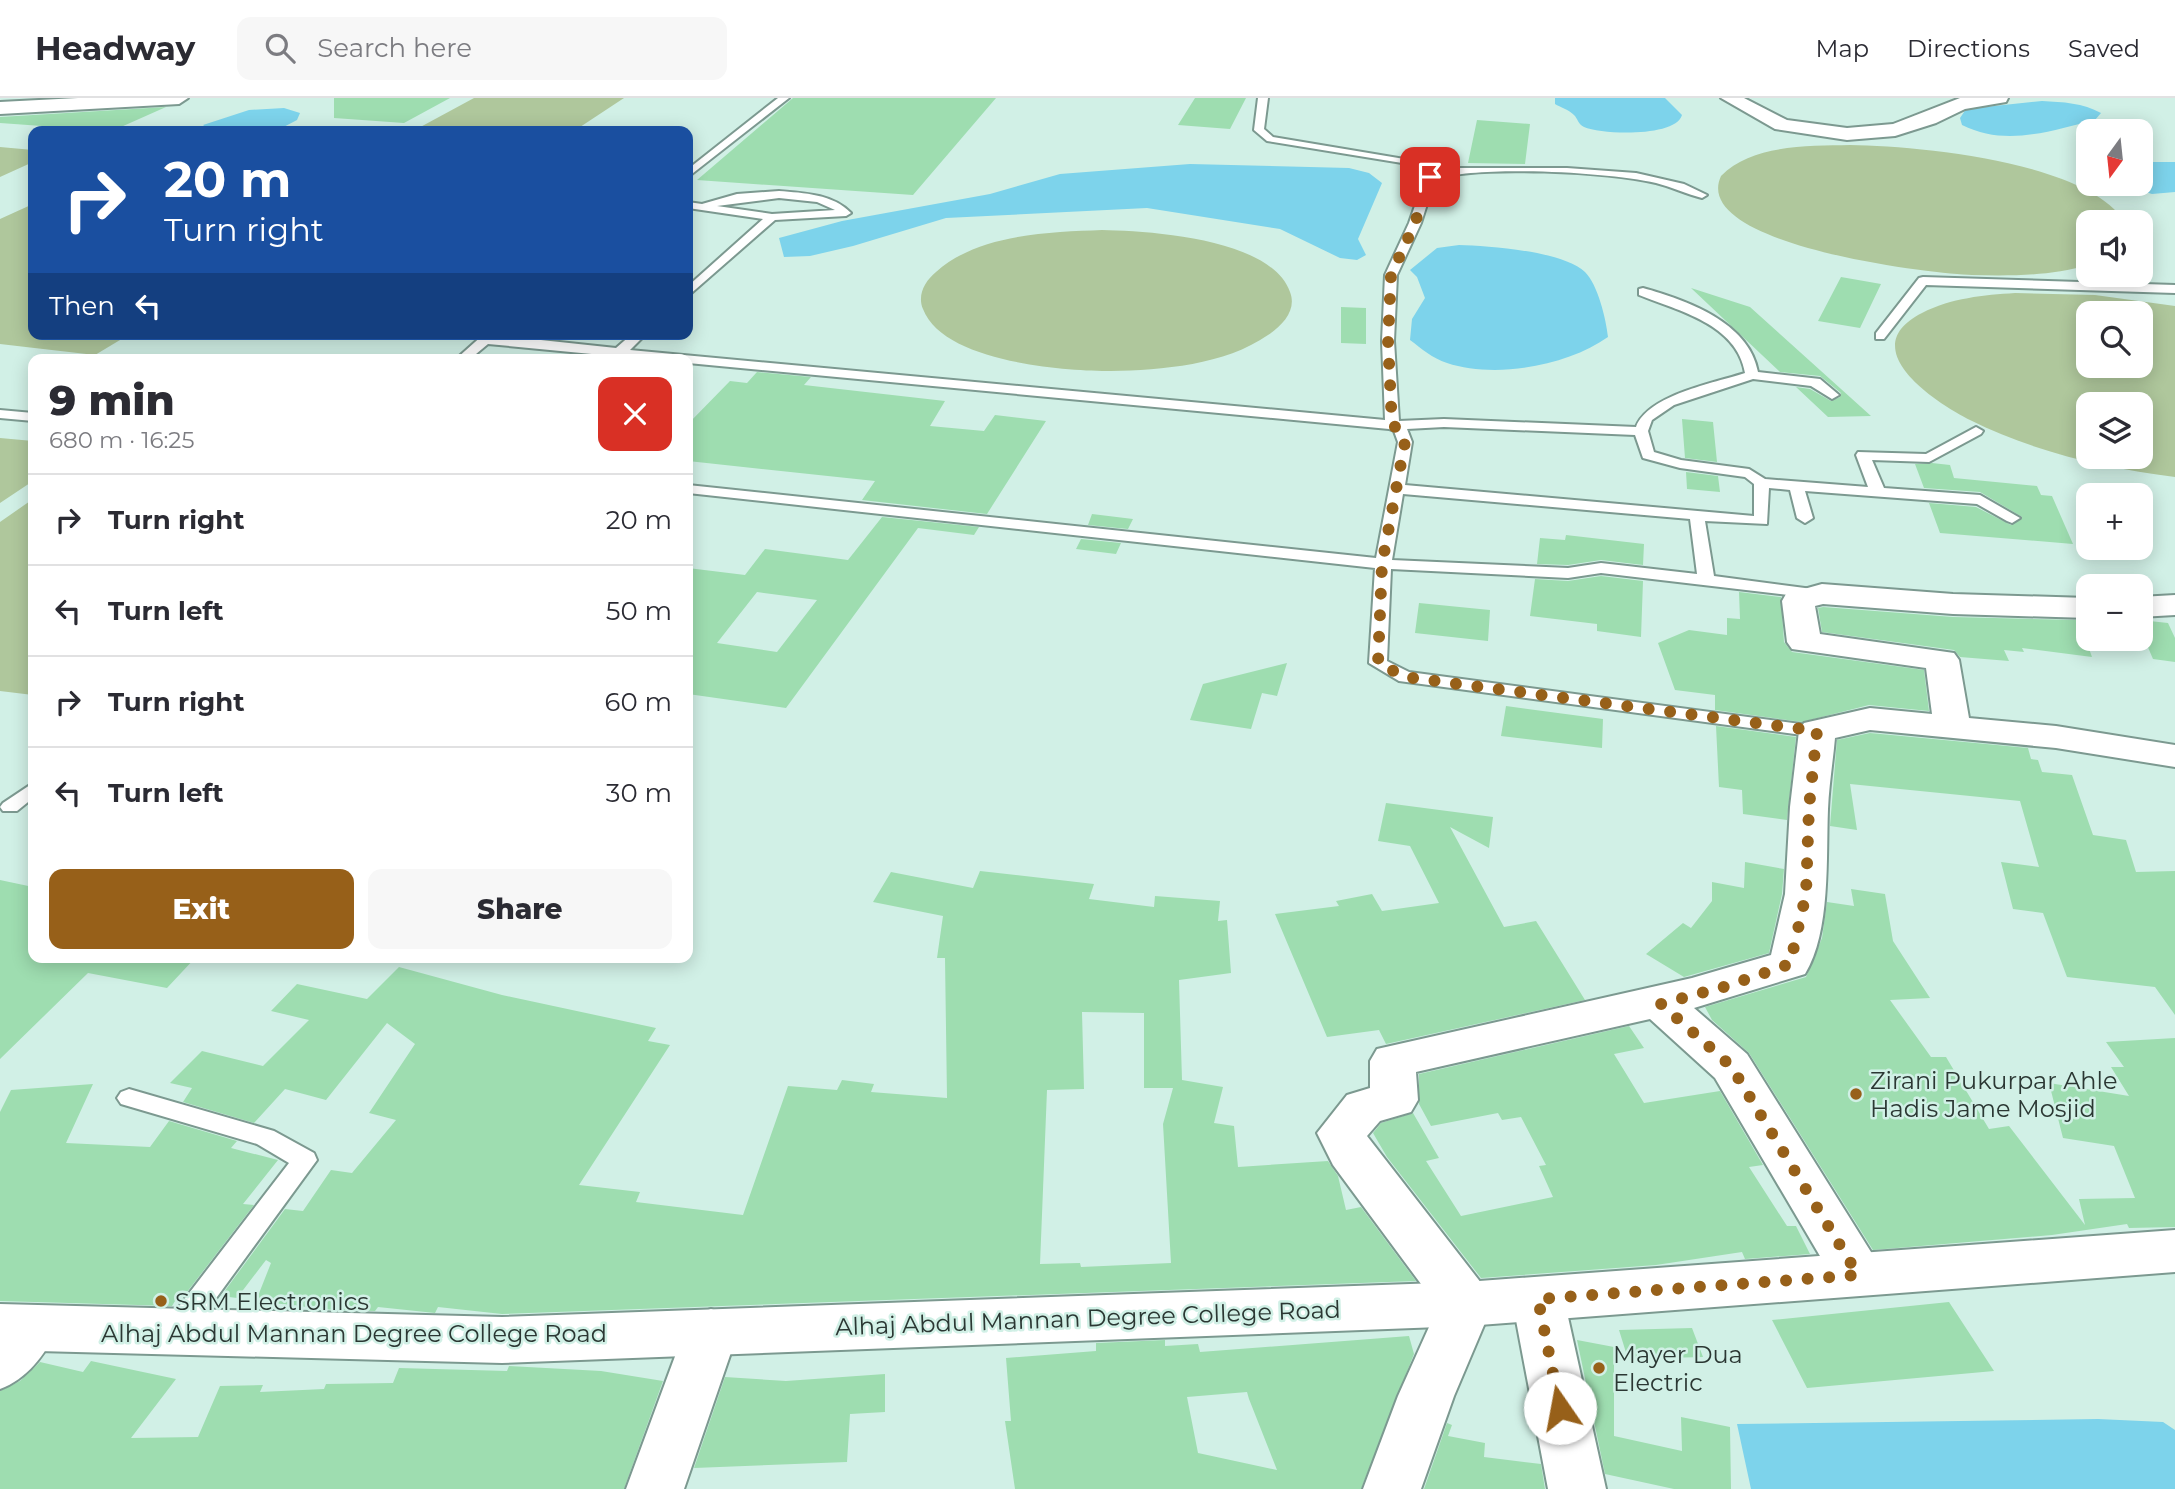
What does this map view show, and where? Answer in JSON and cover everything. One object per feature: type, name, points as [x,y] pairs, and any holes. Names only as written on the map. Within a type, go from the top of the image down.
[{"type":"street","points":[[0,108],[179,98]]},
{"type":"street","points":[[1730,98],[1782,125],[1847,134],[1895,130],[1929,120],[1960,104],[1999,98]]},
{"type":"street","points":[[1952,727],[1942,660],[1804,642],[1798,601],[1822,594],[1953,604],[2076,608]]},
{"type":"street","points":[[2153,607],[2175,606]]},
{"type":"street","points":[[1392,1489],[1426,1396],[1466,1304],[1350,1152],[1341,1133],[1364,1107],[1394,1100],[1393,1060],[1476,1038],[1661,1004],[1727,986],[1790,964],[1806,894],[1809,807],[1817,731],[1870,719],[2056,737],[2175,756]]},
{"type":"street","points":[[1661,1004],[1731,1066],[1858,1275]]},
{"type":"street","name":"Alhaj Abdul Mannan Degree College Road","points":[[10,1341],[174,1333],[502,1340],[1466,1304],[2175,1251]]},
{"type":"street","points":[[1538,1299],[1577,1489]]},
{"type":"street","points":[[655,1489],[711,1332]]},
{"type":"lane","points":[[693,170],[784,98]]},
{"type":"lane","points":[[1263,98],[1259,130],[1270,138],[1454,168],[1597,171],[1648,177],[1702,195]]},
{"type":"lane","points":[[1392,425],[1388,341],[1391,275],[1415,223],[1430,177],[1454,168]]},
{"type":"lane","points":[[693,205],[772,217],[846,213],[839,205],[821,199],[783,196],[722,198],[706,206]]},
{"type":"lane","points":[[693,288],[772,217]]},
{"type":"lane","points":[[1880,336],[1923,281],[2175,289]]},
{"type":"lane","points":[[1643,292],[1720,326],[1739,340],[1752,363],[1752,375]]},
{"type":"lane","points":[[468,354],[485,340]]},
{"type":"lane","points":[[515,340],[641,354]]},
{"type":"lane","points":[[620,352],[633,340]]},
{"type":"lane","points":[[693,359],[1392,425],[1444,423],[1641,431]]},
{"type":"lane","points":[[1832,395],[1815,382],[1752,375],[1669,402],[1646,418],[1641,431],[1648,455],[1680,464],[1749,473],[1761,484],[1980,500],[2012,518]]},
{"type":"lane","points":[[0,414],[28,417]]},
{"type":"lane","points":[[1392,425],[1399,429],[1405,442],[1382,564],[1378,663],[1405,677],[1817,731]]},
{"type":"lane","points":[[1878,492],[1863,454],[1929,458],[1976,431]]},
{"type":"lane","points":[[1398,489],[1762,521],[1761,484]]},
{"type":"lane","points":[[1797,487],[1805,518]]},
{"type":"lane","points":[[693,490],[1382,564],[1568,573],[1601,568],[1822,594]]},
{"type":"lane","points":[[1697,515],[1706,580]]},
{"type":"lane","points":[[10,807],[28,793]]},
{"type":"lane","points":[[129,1098],[253,1133],[305,1160],[174,1333]]},
{"type":"green space","points":[[474,98],[624,98],[582,126],[422,126]]},
{"type":"green space","points":[[1880,146],[1998,161],[2039,171],[2075,184],[2076,196],[2096,196],[2114,210],[2076,210],[2076,268],[2016,275],[1972,275],[1911,269],[1820,251],[1776,237],[1741,220],[1721,200],[1721,176],[1748,158],[1782,149]]},
{"type":"green space","points":[[0,147],[28,150],[28,164],[0,177]]},
{"type":"green space","points":[[28,206],[28,340],[120,340],[97,354],[0,344],[0,219]]},
{"type":"green space","points":[[1102,230],[1177,236],[1235,249],[1259,260],[1278,274],[1290,292],[1290,311],[1274,331],[1232,353],[1172,367],[1111,371],[1036,365],[979,352],[954,341],[935,327],[923,309],[921,299],[928,280],[953,259],[972,250],[1037,234]]},
{"type":"green space","points":[[2015,293],[2095,295],[2139,301],[2076,301],[2076,378],[2153,378],[2153,303],[2175,306],[2175,477],[2122,469],[2153,469],[2153,392],[2076,392],[2076,458],[2019,441],[1970,420],[1938,401],[1921,387],[1907,373],[1897,357],[1895,342],[1903,327],[1922,313],[1968,298]]},
{"type":"green space","points":[[0,438],[28,441],[28,484],[0,503]]},
{"type":"green space","points":[[28,502],[28,694],[0,691],[0,522]]},
{"type":"water","points":[[1555,98],[1665,98],[1682,115],[1677,122],[1653,131],[1606,132],[1582,126],[1572,113],[1555,104]]},
{"type":"water","points":[[2042,101],[2080,105],[2101,113],[2096,119],[2076,119],[2076,125],[2012,136],[1979,132],[1962,125],[1960,118],[1966,109]]},
{"type":"water","points":[[284,108],[300,113],[297,120],[286,126],[203,125],[249,110]]},
{"type":"water","points":[[2153,162],[2175,162],[2175,192],[2153,194]]},
{"type":"water","points":[[1190,164],[1349,168],[1369,173],[1382,183],[1358,239],[1366,255],[1357,260],[1340,258],[1280,229],[1147,208],[946,218],[810,256],[784,257],[779,238],[842,221],[990,194],[1060,174]]},
{"type":"water","points":[[1459,245],[1543,254],[1574,265],[1585,272],[1594,285],[1608,337],[1572,356],[1530,367],[1487,370],[1466,368],[1432,356],[1410,340],[1412,319],[1425,298],[1417,277],[1410,270],[1437,248]]},
{"type":"water","points":[[2098,1419],[2163,1422],[2175,1430],[2175,1489],[1751,1489],[1737,1424]]},
{"type":"building","points":[[334,98],[450,98],[404,123],[334,118]]},
{"type":"building","points":[[793,98],[996,98],[913,195],[697,180]]},
{"type":"building","points":[[1195,98],[1246,98],[1230,129],[1178,125]]},
{"type":"building","points":[[166,107],[123,126],[0,123],[0,117]]},
{"type":"building","points":[[1477,120],[1530,124],[1525,164],[1468,163]]},
{"type":"building","points":[[1841,277],[1881,284],[1860,328],[1818,321]]},
{"type":"building","points":[[1691,288],[1750,307],[1871,416],[1828,417],[1796,387],[1810,389],[1831,401],[1840,397],[1841,393],[1820,376],[1780,372]]},
{"type":"building","points":[[1341,307],[1366,308],[1366,344],[1341,343]]},
{"type":"building","points":[[757,372],[811,377],[804,385],[945,401],[930,426],[984,431],[995,415],[1046,421],[987,514],[862,500],[875,481],[693,462],[693,419],[730,381],[747,383]]},
{"type":"building","points":[[1682,419],[1713,422],[1717,462],[1685,458]]},
{"type":"building","points":[[1915,464],[1950,465],[1954,478],[2037,486],[2041,495],[2052,496],[2073,544],[1940,533],[1929,503],[1976,507],[2011,525],[2022,517],[1980,492],[1924,488]]},
{"type":"building","points":[[1686,472],[1718,476],[1720,492],[1687,489]]},
{"type":"building","points":[[1092,514],[1133,519],[1128,529],[1088,525]]},
{"type":"building","points":[[882,517],[979,527],[974,535],[918,528],[786,708],[693,695],[693,569],[745,575],[765,549],[848,560]],"holes":[[[757,592],[817,600],[777,652],[717,643]]]},
{"type":"building","points":[[1566,535],[1644,544],[1643,565],[1601,560],[1568,565],[1537,564],[1540,538],[1565,540]]},
{"type":"building","points":[[1081,539],[1121,543],[1116,554],[1076,549]]},
{"type":"building","points":[[1601,576],[1643,581],[1641,637],[1597,631],[1597,624],[1530,616],[1535,579],[1568,581]]},
{"type":"building","points":[[1739,592],[1781,597],[1784,642],[1792,652],[1924,670],[1929,711],[1869,705],[1802,722],[1715,710],[1715,695],[1675,690],[1658,643],[1689,630],[1727,635],[1727,618],[1740,619]]},
{"type":"building","points":[[1419,603],[1490,610],[1488,641],[1415,633]]},
{"type":"building","points":[[1818,608],[1953,617],[2076,620],[2076,651],[2090,651],[2092,657],[2022,648],[2024,652],[2004,650],[2009,661],[1960,657],[1954,650],[1822,632]]},
{"type":"building","points":[[2153,621],[2168,623],[2175,638],[2175,662],[2153,659],[2150,651],[2153,651]]},
{"type":"building","points":[[1287,663],[1277,696],[1262,693],[1251,729],[1190,720],[1203,684]]},
{"type":"building","points":[[1506,706],[1603,719],[1602,748],[1501,736]]},
{"type":"building","points":[[1716,726],[1796,737],[1787,820],[1743,814],[1742,790],[1719,787]]},
{"type":"building","points":[[1870,733],[2028,748],[2031,759],[2038,760],[2042,772],[2072,775],[2093,835],[2126,840],[2136,872],[2175,871],[2175,1015],[2155,987],[2067,977],[2043,913],[2013,909],[2001,862],[2039,867],[2020,801],[1850,784],[1857,830],[1830,826],[1837,740]]},
{"type":"building","points":[[1386,803],[1493,817],[1489,848],[1450,827],[1504,927],[1536,921],[1585,1000],[1386,1044],[1379,1030],[1327,1037],[1275,914],[1339,906],[1336,901],[1372,894],[1382,911],[1439,903],[1410,846],[1378,841]]},
{"type":"building","points":[[1745,862],[1784,869],[1782,894],[1769,953],[1684,977],[1646,954],[1683,923],[1691,928],[1712,901],[1712,882],[1744,888]]},
{"type":"building","points":[[980,871],[1094,884],[1089,899],[1154,907],[1155,896],[1220,901],[1218,921],[1227,920],[1231,973],[1179,980],[1182,1080],[1223,1087],[1214,1123],[1234,1126],[1238,1167],[1328,1161],[1338,1176],[1346,1210],[1361,1207],[1416,1281],[502,1314],[438,1307],[435,1313],[378,1307],[375,1311],[333,1310],[256,1301],[271,1263],[266,1260],[237,1298],[221,1296],[285,1209],[303,1211],[331,1170],[352,1173],[396,1120],[369,1113],[415,1044],[387,1023],[326,1100],[285,1089],[254,1123],[183,1102],[192,1088],[170,1083],[202,1051],[263,1066],[309,1020],[271,1011],[297,984],[367,999],[399,967],[502,995],[656,1028],[648,1041],[670,1045],[579,1185],[640,1192],[636,1202],[743,1215],[788,1086],[837,1090],[842,1080],[874,1084],[871,1092],[947,1098],[945,958],[937,958],[943,916],[873,902],[891,872],[973,888]],"holes":[[[1082,1012],[1144,1013],[1144,1088],[1173,1088],[1163,1124],[1171,1263],[1081,1267],[1080,1263],[1040,1264],[1047,1090],[1084,1089]]]},
{"type":"building","points":[[0,880],[28,886],[28,963],[190,963],[167,988],[88,973],[0,1059]]},
{"type":"building","points":[[1851,889],[1885,894],[1893,941],[1930,998],[1890,1000],[1931,1057],[1946,1057],[1989,1129],[2009,1126],[2085,1225],[2079,1199],[2135,1198],[2114,1146],[2063,1138],[2049,1083],[2129,1096],[2111,1067],[2124,1067],[2106,1042],[2175,1038],[2175,1227],[2129,1228],[2127,1224],[2052,1235],[1873,1250],[1749,1053],[1712,1020],[1705,1007],[1806,977],[1822,938],[1827,902],[1854,906]]},
{"type":"building","points":[[1629,1026],[1644,1048],[1614,1054],[1644,1103],[1720,1091],[1763,1165],[1749,1167],[1787,1226],[1796,1226],[1810,1254],[1745,1259],[1742,1252],[1656,1265],[1481,1278],[1387,1157],[1373,1133],[1381,1123],[1413,1113],[1439,1158],[1426,1161],[1461,1216],[1553,1197],[1539,1166],[1546,1165],[1521,1117],[1502,1120],[1498,1113],[1431,1126],[1419,1104],[1419,1074]]},
{"type":"building","points":[[93,1084],[66,1143],[150,1147],[169,1121],[237,1141],[231,1148],[278,1160],[243,1204],[254,1205],[187,1292],[181,1291],[172,1306],[0,1301],[0,1112],[11,1090]]},
{"type":"building","points":[[1949,1302],[1994,1371],[1807,1388],[1772,1320]]},
{"type":"building","points":[[1692,1328],[1703,1357],[1628,1359],[1619,1330]]},
{"type":"building","points":[[1409,1336],[1414,1354],[1361,1489],[1015,1489],[1005,1421],[1011,1421],[1006,1358],[1096,1351],[1096,1343],[1165,1340],[1165,1346],[1198,1344],[1200,1352]],"holes":[[[1247,1392],[1277,1470],[1198,1453],[1187,1397]]]},
{"type":"building","points":[[1577,1340],[1614,1347],[1614,1436],[1682,1451],[1681,1417],[1730,1427],[1731,1489],[1674,1489],[1605,1474]]},
{"type":"building","points":[[91,1361],[176,1379],[131,1438],[198,1437],[220,1386],[263,1385],[260,1392],[324,1389],[326,1384],[393,1383],[399,1368],[507,1371],[509,1366],[601,1371],[663,1381],[624,1489],[0,1489],[0,1391],[20,1381],[40,1362],[83,1372]]},
{"type":"building","points":[[885,1374],[885,1412],[850,1414],[847,1462],[694,1468],[725,1377],[786,1381]]},
{"type":"building","points":[[1447,1423],[1452,1425],[1448,1436],[1485,1443],[1484,1457],[1541,1464],[1545,1489],[1424,1489]]},
{"type":"place","name":"Zirani Pukurpar Ahle Hadis Jame Mosjid","points":[[1856,1094]]},
{"type":"place","name":"SRM Electronics","points":[[161,1301]]},
{"type":"place","name":"Mayer Dua Electric","points":[[1599,1368]]},
{"type":"route","points":[[1430,177],[1415,223],[1391,275],[1388,341],[1392,425],[1399,429],[1405,442],[1395,507],[1382,564],[1378,663],[1405,677],[1817,731],[1809,807],[1806,894],[1790,964],[1727,986],[1661,1004],[1731,1066],[1858,1275],[1538,1299],[1560,1408]]}]
